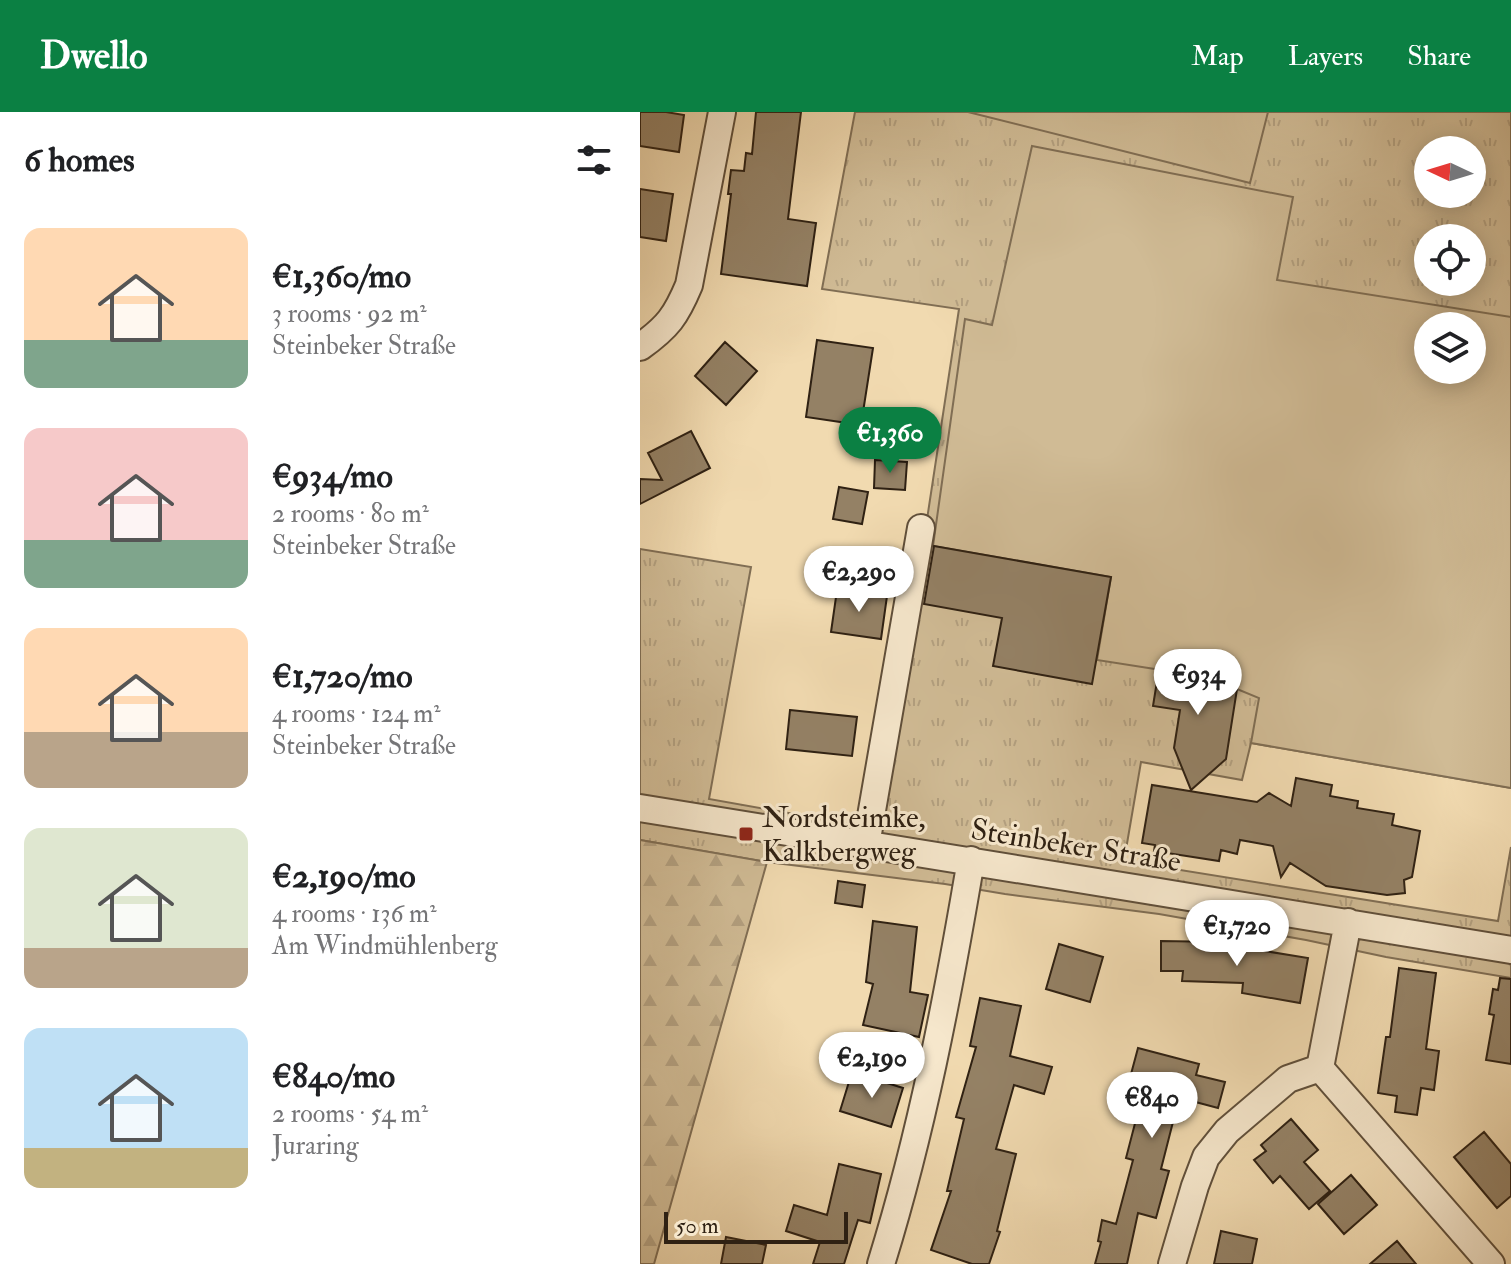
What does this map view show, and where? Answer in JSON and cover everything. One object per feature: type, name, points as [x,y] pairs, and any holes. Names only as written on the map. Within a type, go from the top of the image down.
[{"type":"street","points":[[640,347],[661,332],[678,311],[689,285],[722,112]]},
{"type":"street","points":[[866,845],[921,528]]},
{"type":"street","name":"Steinbeker Straße","points":[[640,808],[1511,950]]},
{"type":"street","points":[[881,1264],[902,1198],[925,1097],[950,984],[971,860]]},
{"type":"street","points":[[1320,1068],[1348,922]]},
{"type":"street","points":[[1172,1264],[1206,1157],[1227,1131],[1288,1079],[1320,1068]]},
{"type":"street","points":[[1320,1068],[1491,1264]]},
{"type":"green space","points":[[855,112],[1511,112],[1511,788],[1251,743],[1242,780],[1141,762],[1124,861],[1498,921],[1511,847],[1511,978],[1159,914],[767,862],[640,840],[640,549],[751,567],[709,799],[862,826],[905,664],[959,309],[822,289]]},
{"type":"green space","points":[[968,112],[1268,112],[1250,183]]},
{"type":"green space","points":[[1032,146],[1293,197],[1277,280],[1479,312],[1414,312],[1414,384],[1486,384],[1486,313],[1511,317],[1511,788],[1251,743],[1259,698],[1220,686],[1223,667],[1189,662],[1187,674],[1097,660],[1111,577],[933,546],[965,319],[992,325]]},
{"type":"green space","points":[[640,840],[767,862],[654,1264],[640,1264]]},
{"type":"building","points":[[640,112],[684,115],[679,152],[640,146]]},
{"type":"building","points":[[756,112],[801,112],[788,219],[816,223],[807,286],[721,274],[731,170],[744,171],[746,153],[752,154]]},
{"type":"building","points":[[640,189],[673,194],[666,241],[640,237]]},
{"type":"building","points":[[817,340],[873,348],[861,425],[806,417]]},
{"type":"building","points":[[725,342],[757,371],[726,405],[695,376]]},
{"type":"building","points":[[691,431],[710,468],[640,504],[640,479],[662,480],[648,453]]},
{"type":"building","points":[[875,460],[907,462],[905,490],[874,488]]},
{"type":"building","points":[[839,487],[868,492],[862,524],[833,519]]},
{"type":"building","points":[[934,546],[1111,577],[1092,684],[993,666],[1002,618],[924,604]]},
{"type":"building","points":[[837,590],[887,596],[881,639],[831,632]]},
{"type":"building","points":[[1189,662],[1223,667],[1220,686],[1237,689],[1226,759],[1191,790],[1174,748],[1180,710],[1153,706],[1159,669],[1187,674]]},
{"type":"building","points":[[790,710],[857,717],[852,756],[786,749]]},
{"type":"building","points":[[1296,778],[1332,785],[1330,796],[1358,801],[1357,808],[1394,814],[1392,825],[1420,831],[1412,877],[1404,880],[1405,893],[1387,895],[1326,886],[1290,863],[1281,877],[1273,846],[1240,840],[1237,854],[1221,850],[1219,861],[1154,851],[1155,845],[1142,843],[1152,785],[1257,802],[1269,793],[1291,806]]},
{"type":"building","points":[[838,881],[865,885],[862,907],[835,903]]},
{"type":"building","points":[[873,921],[917,927],[910,992],[928,995],[919,1037],[863,1025],[873,984],[866,982]]},
{"type":"building","points":[[1161,941],[1221,942],[1308,958],[1300,1003],[1242,993],[1243,983],[1182,981],[1183,971],[1161,971]]},
{"type":"building","points":[[1059,944],[1103,957],[1090,1002],[1046,989]]},
{"type":"building","points":[[1399,968],[1436,973],[1426,1049],[1439,1051],[1434,1090],[1421,1088],[1417,1115],[1395,1112],[1397,1096],[1378,1093],[1386,1037],[1390,1037]]},
{"type":"building","points":[[1500,978],[1511,979],[1511,1064],[1486,1060],[1494,1015],[1489,1014],[1493,989],[1498,990]]},
{"type":"building","points":[[980,998],[1021,1006],[1010,1056],[1052,1067],[1044,1094],[1014,1085],[996,1149],[1016,1154],[997,1231],[1000,1232],[989,1264],[972,1264],[931,1250],[951,1191],[947,1191],[964,1119],[956,1117],[976,1047],[970,1046]]},
{"type":"building","points":[[1138,1048],[1199,1064],[1196,1075],[1225,1082],[1218,1108],[1188,1100],[1183,1120],[1174,1118],[1161,1169],[1169,1171],[1156,1218],[1138,1213],[1127,1264],[1095,1264],[1101,1242],[1098,1241],[1102,1220],[1116,1224],[1133,1160],[1126,1158],[1139,1108],[1123,1104]]},
{"type":"building","points":[[852,1072],[903,1088],[891,1127],[840,1111]]},
{"type":"building","points":[[1291,1119],[1318,1150],[1304,1162],[1330,1191],[1309,1209],[1280,1176],[1273,1183],[1254,1160],[1266,1151],[1261,1145]]},
{"type":"building","points":[[1484,1132],[1511,1164],[1511,1196],[1497,1208],[1454,1157]]},
{"type":"building","points":[[839,1164],[881,1174],[870,1223],[858,1220],[844,1264],[813,1264],[820,1242],[786,1231],[794,1205],[827,1215]]},
{"type":"building","points":[[1351,1175],[1377,1205],[1344,1234],[1318,1204]]},
{"type":"building","points":[[1221,1231],[1257,1239],[1252,1264],[1214,1264]]},
{"type":"building","points":[[726,1237],[766,1245],[762,1264],[721,1264]]},
{"type":"building","points":[[1397,1241],[1416,1264],[1370,1264]]},
{"type":"place","name":"Nordsteimke, Kalkbergweg","points":[[746,834]]}]
